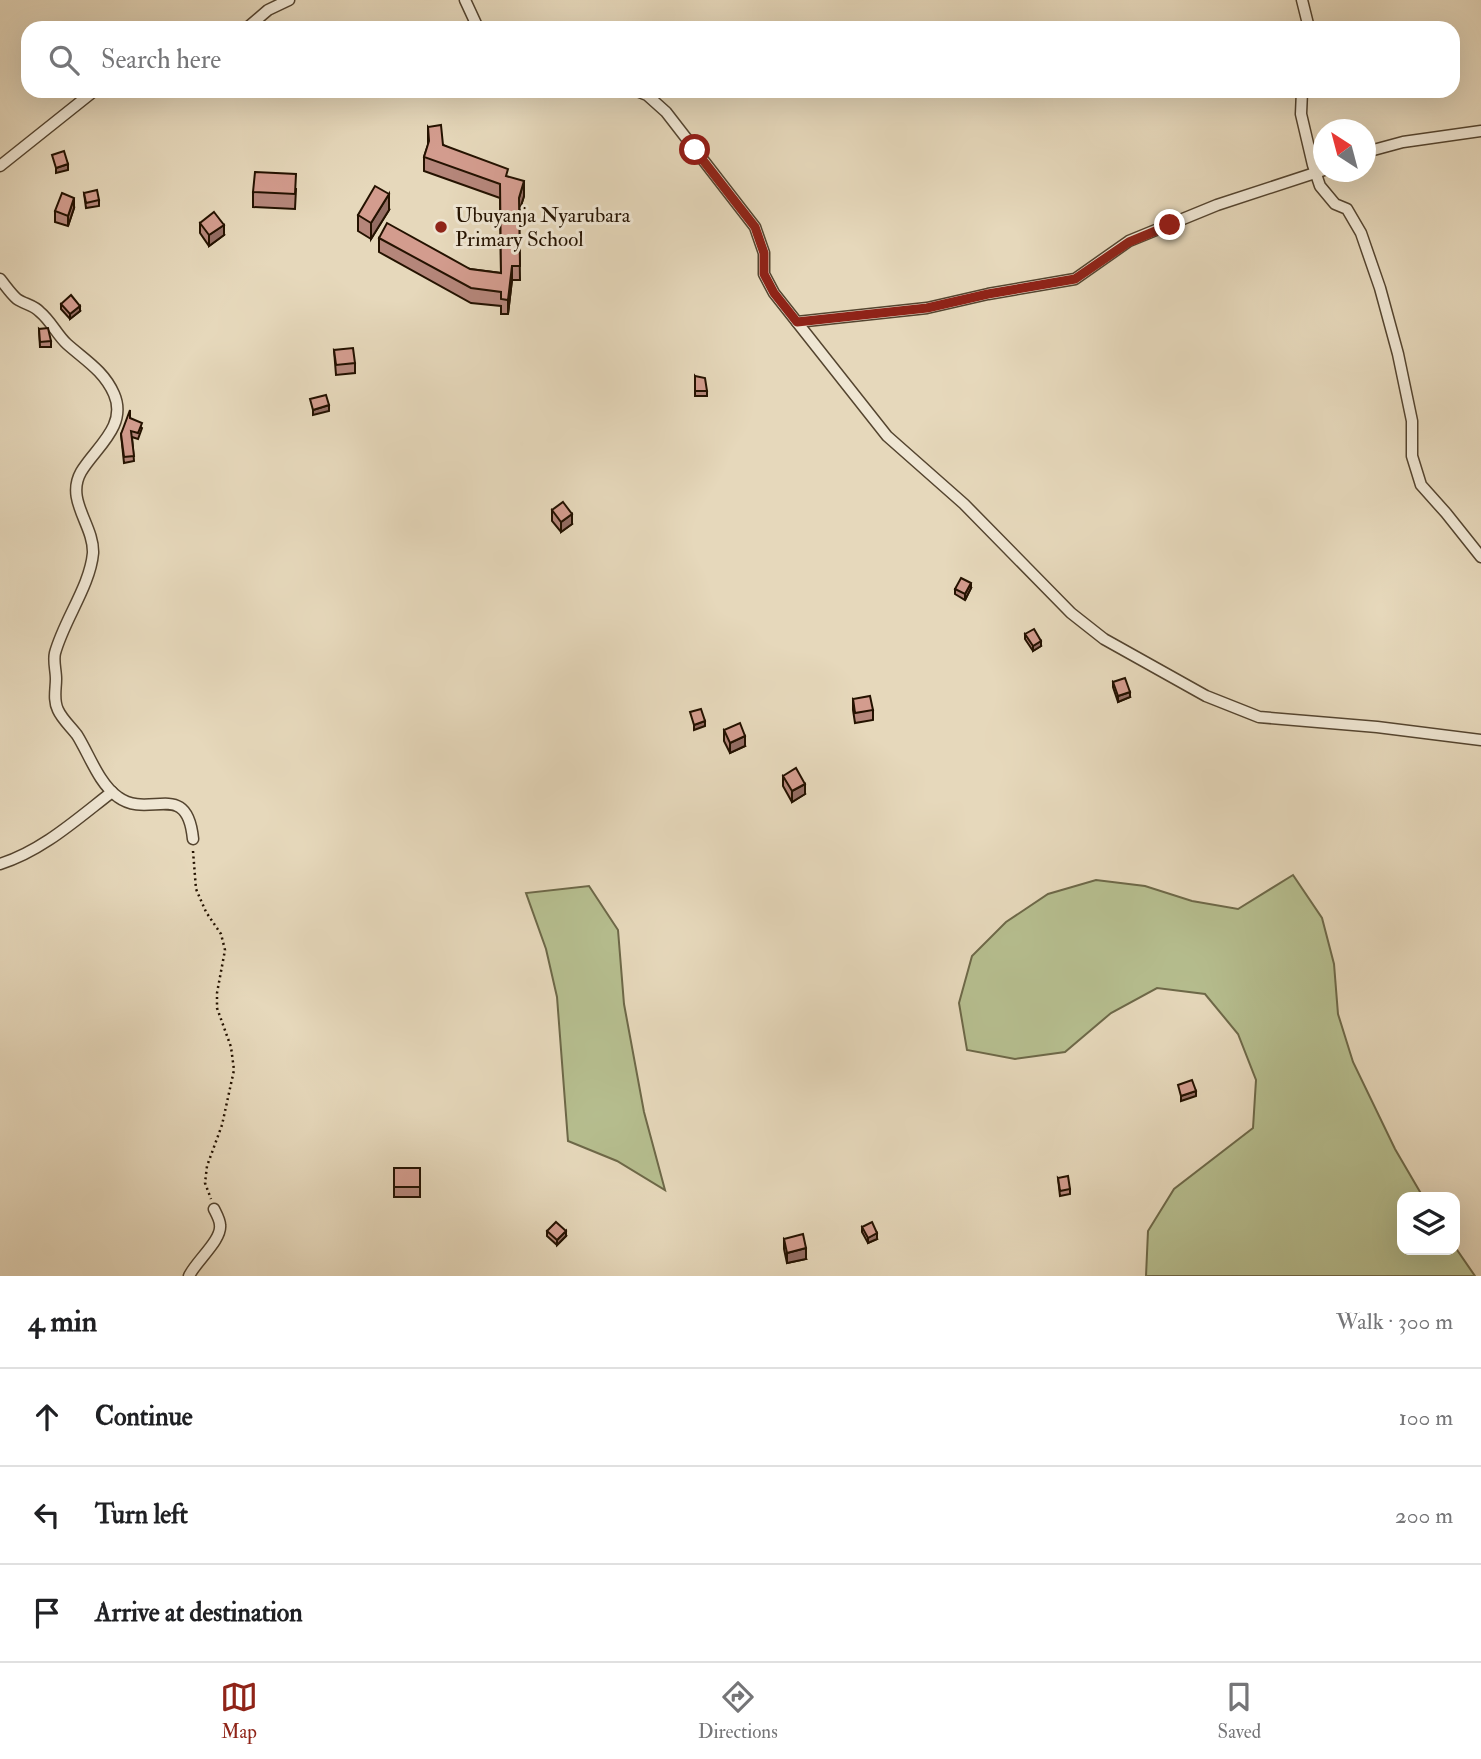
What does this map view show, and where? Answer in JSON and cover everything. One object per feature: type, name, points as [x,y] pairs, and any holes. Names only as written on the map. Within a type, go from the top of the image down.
[{"type":"street","points":[[255,21],[268,10],[289,0]]},
{"type":"street","points":[[465,0],[475,21]]},
{"type":"street","points":[[1302,0],[1307,21]]},
{"type":"street","points":[[0,166],[84,98]]},
{"type":"street","points":[[650,98],[666,112],[755,227],[764,253],[764,274],[774,293],[887,436],[964,504],[1071,613],[1104,639],[1206,696],[1259,717],[1377,727],[1481,740]]},
{"type":"street","points":[[1302,98],[1301,114],[1313,152]]},
{"type":"street","points":[[1376,149],[1403,142],[1481,131]]},
{"type":"street","points":[[797,322],[927,308],[1075,279],[1129,242],[1217,205],[1313,173]]},
{"type":"street","points":[[1320,182],[1335,204],[1348,209],[1361,233],[1380,288],[1412,421],[1412,456],[1421,485],[1481,558]]},
{"type":"street","points":[[0,279],[17,299],[39,310],[65,343],[95,365],[115,394],[117,408],[115,426],[80,474],[75,494],[89,529],[93,553],[87,578],[68,617],[54,656],[57,709],[77,735],[112,792],[121,799],[143,805],[168,803],[184,810],[191,820],[193,839]]},
{"type":"street","points":[[0,864],[20,858],[112,792]]},
{"type":"street","points":[[189,1276],[192,1268],[219,1237],[220,1225],[214,1209]]},
{"type":"path","points":[[193,839],[192,864],[196,889],[206,912],[221,934],[225,950],[217,1008],[231,1047],[234,1070],[222,1125],[207,1166],[205,1183],[214,1209]]},
{"type":"green space","points":[[1293,875],[1322,918],[1334,964],[1338,1014],[1353,1062],[1395,1149],[1420,1192],[1397,1192],[1397,1255],[1460,1254],[1475,1276],[1146,1276],[1148,1231],[1174,1189],[1253,1128],[1256,1080],[1238,1034],[1205,994],[1157,988],[1111,1013],[1065,1052],[1015,1059],[967,1050],[959,1003],[972,956],[1006,922],[1048,894],[1096,880],[1145,886],[1192,901],[1238,909]]},
{"type":"green space","points":[[589,886],[618,930],[624,1004],[644,1112],[665,1190],[617,1161],[568,1141],[557,997],[546,949],[526,893]]},
{"type":"building","points":[[441,125],[443,145],[508,169],[506,176],[524,181],[519,198],[520,266],[512,266],[508,300],[501,299],[501,292],[471,288],[379,238],[387,223],[470,269],[501,273],[500,184],[424,157],[429,141],[428,127]]},
{"type":"building","points":[[64,151],[68,164],[56,168],[52,155]]},
{"type":"building","points":[[255,172],[296,174],[295,194],[253,192]]},
{"type":"building","points":[[375,186],[389,194],[371,223],[358,215]]},
{"type":"building","points":[[97,190],[99,200],[86,203],[84,193]]},
{"type":"building","points":[[62,193],[74,198],[68,216],[55,211]]},
{"type":"building","points":[[214,212],[224,225],[209,235],[200,223]]},
{"type":"building","points":[[71,295],[80,306],[70,314],[61,304]]},
{"type":"building","points":[[48,328],[51,341],[40,342],[39,329]]},
{"type":"building","points":[[353,348],[355,363],[336,365],[334,350]]},
{"type":"building","points":[[695,376],[705,378],[707,391],[695,391]]},
{"type":"building","points":[[326,395],[329,405],[313,410],[310,399]]},
{"type":"building","points":[[130,410],[130,418],[142,423],[138,433],[131,431],[134,456],[124,457],[121,434]]},
{"type":"building","points":[[563,502],[572,514],[561,522],[552,510]]},
{"type":"building","points":[[961,578],[971,583],[965,594],[955,589]]},
{"type":"building","points":[[1034,629],[1041,641],[1033,646],[1025,634]]},
{"type":"building","points":[[1125,678],[1130,692],[1118,696],[1113,682]]},
{"type":"building","points":[[870,696],[873,710],[855,713],[853,699]]},
{"type":"building","points":[[701,709],[705,721],[694,725],[690,712]]},
{"type":"building","points":[[740,723],[745,736],[730,743],[724,730]]},
{"type":"building","points":[[796,768],[805,784],[792,791],[783,776]]},
{"type":"building","points":[[1192,1080],[1196,1091],[1181,1096],[1178,1085]]},
{"type":"building","points":[[394,1168],[420,1168],[420,1187],[394,1187]]},
{"type":"building","points":[[1068,1176],[1070,1189],[1060,1191],[1058,1178]]},
{"type":"building","points":[[556,1222],[566,1231],[557,1240],[547,1231]]},
{"type":"building","points":[[872,1222],[877,1233],[868,1238],[862,1227]]},
{"type":"building","points":[[803,1234],[806,1248],[787,1253],[784,1239]]},
{"type":"place","name":"Ubuyanja Nyarubara Primary School","points":[[441,227]]},
{"type":"route","points":[[695,150],[755,227],[764,253],[764,274],[774,293],[797,322],[927,308],[1040,284],[1056,284],[1075,279],[1129,242],[1170,225]]}]
